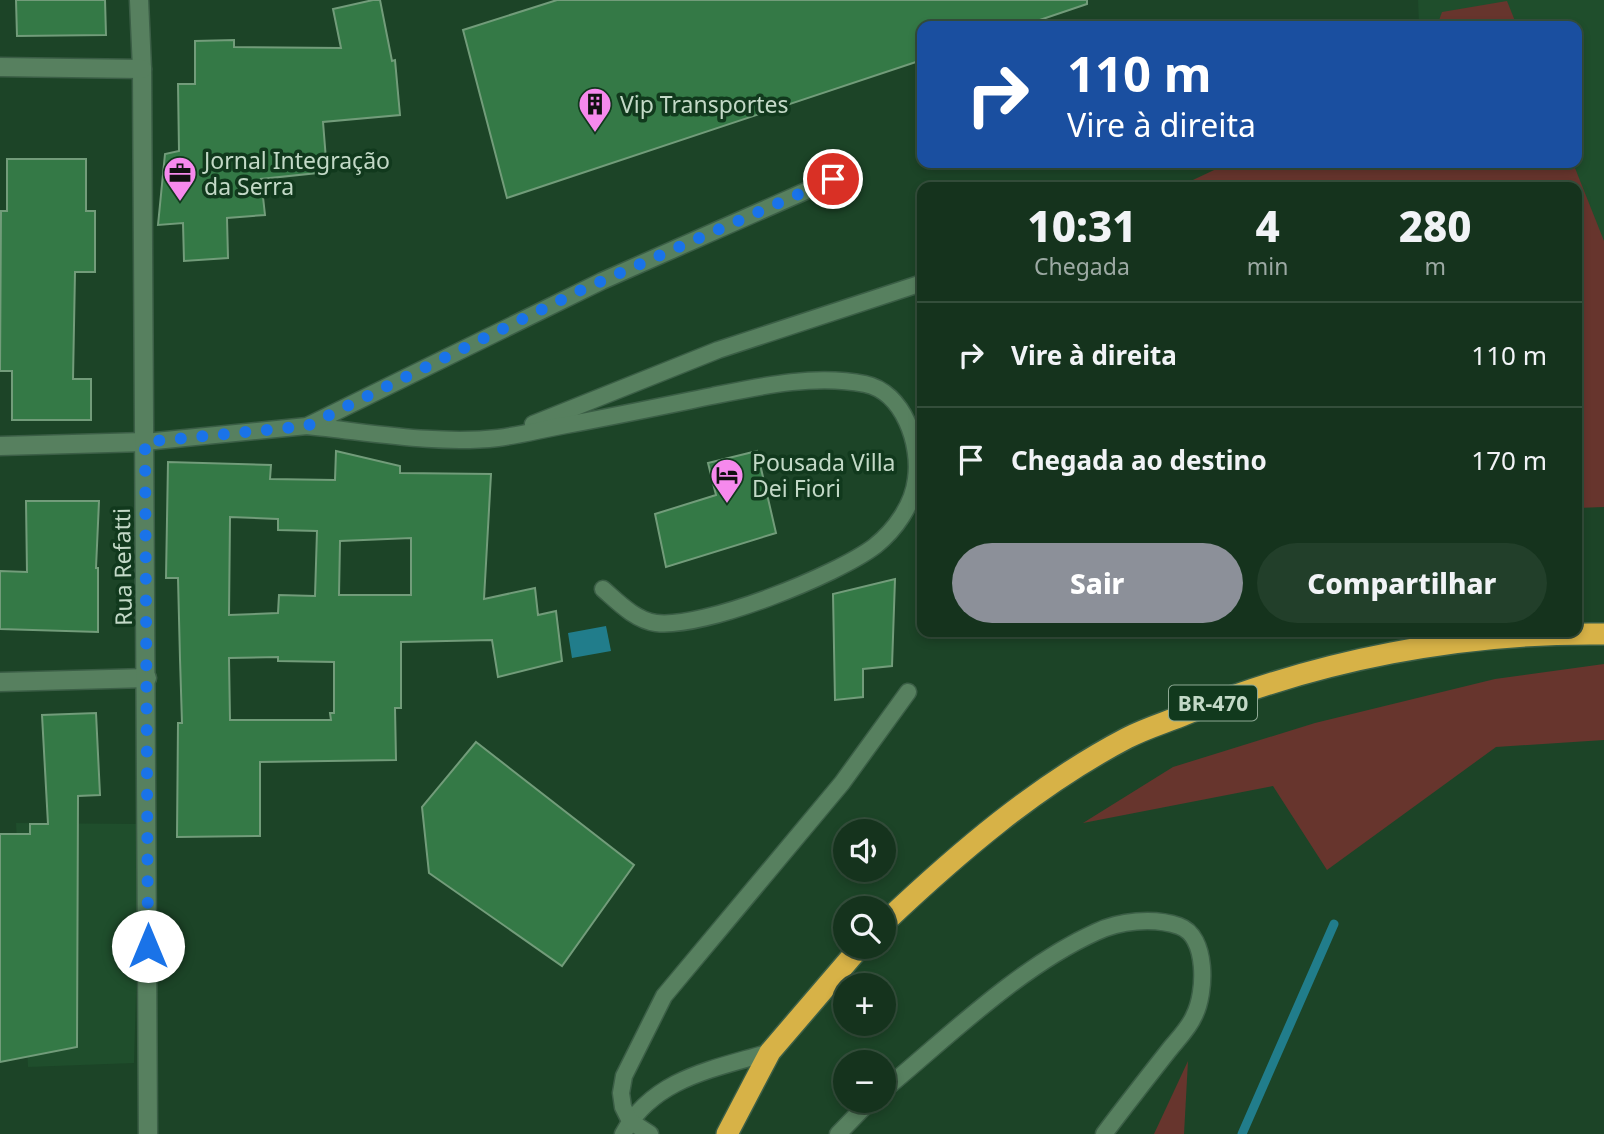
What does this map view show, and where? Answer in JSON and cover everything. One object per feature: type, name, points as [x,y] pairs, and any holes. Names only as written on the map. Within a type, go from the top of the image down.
[{"type":"highway","name":"BR-470","points":[[1582,634],[1604,634]]},
{"type":"highway","name":"BR-470","points":[[896,912],[940,870],[1032,798],[1128,737],[1248,689],[1397,651],[1510,637]]},
{"type":"highway","points":[[727,1134],[770,1052],[850,959]]},
{"type":"street","name":"Rua Refatti","points":[[139,0],[142,69],[147,678],[148,1134]]},
{"type":"street","points":[[0,67],[142,69]]},
{"type":"street","points":[[0,446],[145,442]]},
{"type":"street","points":[[0,682],[147,678]]},
{"type":"lane","points":[[307,426],[579,291],[833,179]]},
{"type":"lane","points":[[497,438],[718,350],[917,285]]},
{"type":"lane","points":[[145,442],[307,426],[442,438],[497,438],[777,383],[866,384],[890,397],[899,409],[916,452],[916,480],[912,495],[893,529],[856,558],[783,591],[679,622],[655,623],[639,617],[603,589]]},
{"type":"lane","points":[[627,1128],[621,1093],[624,1076],[664,996],[842,783],[908,692]]},
{"type":"lane","points":[[896,1080],[986,1005],[1061,949],[1099,930],[1130,922],[1181,926],[1199,947],[1202,983],[1194,1016],[1104,1134]]},
{"type":"lane","points":[[627,1128],[656,1094],[682,1078],[770,1052]]},
{"type":"lane","points":[[838,1134],[858,1113]]},
{"type":"lane","points":[[627,1128],[650,1134]]},
{"type":"shaded area","points":[[1418,0],[1604,0],[1604,401],[1582,227],[1582,182],[1546,182],[1457,168],[1582,168],[1582,21],[1419,21]]},
{"type":"shaded area","points":[[1507,1],[1515,21],[1439,21],[1442,12]]},
{"type":"shaded area","points":[[1218,168],[1575,168],[1581,182],[1189,182]]},
{"type":"shaded area","points":[[1582,186],[1604,241],[1604,507],[1582,508]]},
{"type":"shaded area","points":[[1604,664],[1604,740],[1496,747],[1327,870],[1273,786],[1083,823],[1173,767],[1315,723],[1495,679]]},
{"type":"shaded area","points":[[16,823],[141,824],[134,1063],[28,1067]]},
{"type":"shaded area","points":[[1188,1061],[1184,1134],[1154,1134]]},
{"type":"water","points":[[606,626],[611,651],[572,658],[568,633]]},
{"type":"building","points":[[16,0],[105,0],[106,35],[17,36]]},
{"type":"building","points":[[380,0],[392,61],[395,60],[400,115],[323,122],[327,172],[261,179],[265,215],[227,218],[228,258],[184,261],[183,223],[158,225],[165,154],[179,151],[178,84],[195,84],[195,41],[234,40],[234,47],[341,48],[333,9]]},
{"type":"building","name":"Vip Transportes","points":[[557,0],[1087,0],[1087,4],[1037,21],[917,21],[917,62],[507,198],[463,30]]},
{"type":"building","points":[[7,159],[86,159],[86,211],[95,211],[95,272],[75,272],[73,379],[91,379],[91,420],[12,420],[12,371],[0,371],[1,211],[7,211]]},
{"type":"building","points":[[336,451],[400,466],[400,473],[491,474],[484,599],[535,588],[538,615],[556,611],[562,661],[498,677],[492,640],[401,642],[401,708],[395,708],[396,760],[260,762],[260,836],[177,837],[178,723],[182,723],[178,578],[166,578],[168,462],[271,465],[270,479],[335,480]],"holes":[[[230,517],[278,519],[278,530],[317,531],[315,596],[279,595],[278,613],[229,615]],[[411,538],[411,595],[339,595],[340,541]],[[278,657],[278,661],[334,662],[334,713],[330,713],[331,720],[230,720],[229,658]]]},
{"type":"building","name":"Pousada Villa Dei Fiori","points":[[757,451],[776,533],[666,567],[655,514],[716,495],[708,463]]},
{"type":"building","points":[[26,501],[99,501],[96,568],[98,632],[0,629],[0,571],[27,572]]},
{"type":"building","points":[[895,579],[892,666],[863,669],[863,697],[835,700],[833,594]]},
{"type":"building","points":[[96,713],[100,795],[78,796],[77,1047],[0,1062],[0,834],[30,834],[30,824],[48,824],[42,715]]},
{"type":"building","points":[[476,742],[634,865],[562,966],[429,873],[422,807]]},
{"type":"waterway","points":[[1242,1134],[1334,924]]},
{"type":"place","name":"Vip Transportes","points":[[595,134]]},
{"type":"place","name":"Jornal Integração da Serra","points":[[180,203]]},
{"type":"place","name":"Pousada Villa Dei Fiori","points":[[727,505]]},
{"type":"route","points":[[148,946],[145,442],[307,426],[579,291],[833,179]]}]
